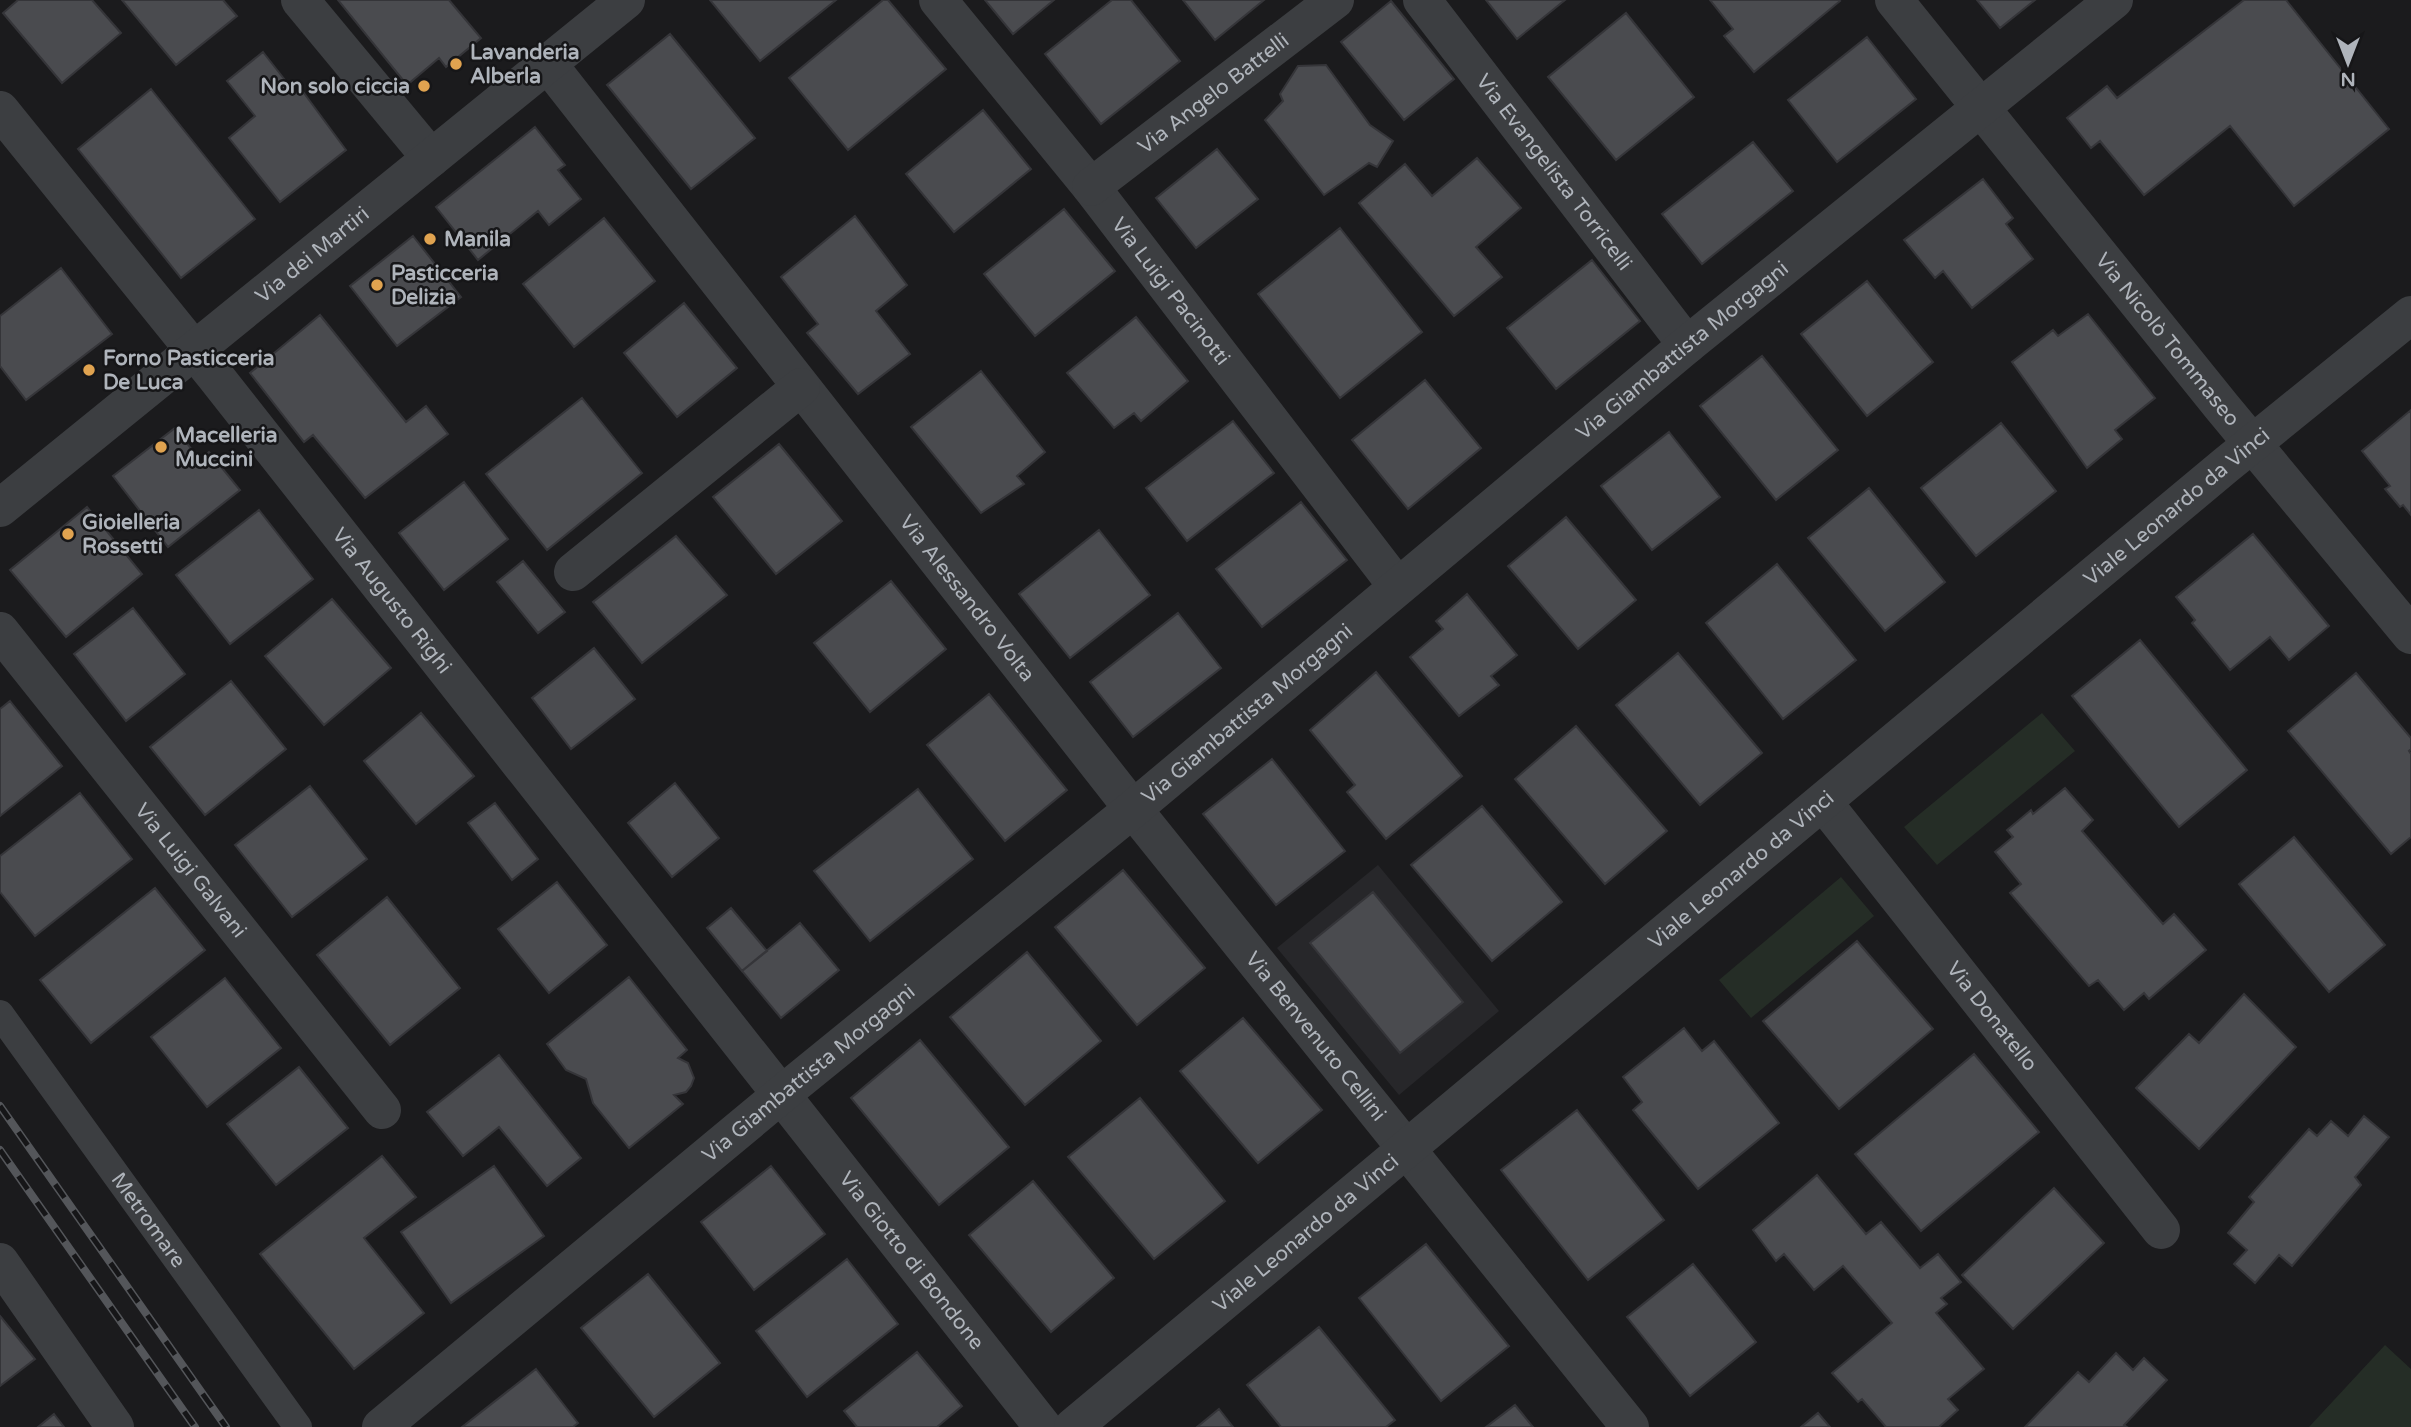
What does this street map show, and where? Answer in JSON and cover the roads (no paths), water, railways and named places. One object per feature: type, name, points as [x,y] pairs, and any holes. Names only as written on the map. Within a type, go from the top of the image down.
[{"type":"street","points":[[300,0],[431,159]]},
{"type":"street","name":"Via dei Martiri","points":[[0,508],[626,0]]},
{"type":"street","name":"Via Luigi Pacinotti","points":[[938,0],[1091,187],[1398,586]]},
{"type":"street","name":"Via Angelo Battelli","points":[[1091,187],[1335,0]]},
{"type":"street","name":"Via Evangelista Torricelli","points":[[1422,0],[1687,345]]},
{"type":"street","name":"Via Nicolò Tommaseo","points":[[1894,0],[2252,444],[2411,635]]},
{"type":"street","name":"Via Giambattista Morgagni","points":[[381,1427],[782,1094],[1133,809],[1687,345],[2114,0]]},
{"type":"street","name":"Via Alessandro Volta","points":[[548,64],[1133,809]]},
{"type":"street","name":"Via Augusto Righi","points":[[0,110],[194,350],[782,1094]]},
{"type":"street","name":"Viale Leonardo da Vinci","points":[[1073,1427],[2252,444],[2411,315]]},
{"type":"street","points":[[573,572],[801,387]]},
{"type":"street","name":"Via Luigi Galvani","points":[[0,631],[382,1110]]},
{"type":"street","name":"Via Donatello","points":[[1823,802],[2161,1230]]},
{"type":"street","name":"Via Benvenuto Cellini","points":[[1133,809],[1630,1427]]},
{"type":"street","name":"Via Giotto di Bondone","points":[[782,1094],[1043,1427]]},
{"type":"street","points":[[0,1262],[115,1427]]},
{"type":"lane","name":"Metromare","points":[[0,1014],[298,1427]]},
{"type":"railway","points":[[0,1106],[226,1427]]},
{"type":"railway","points":[[0,1150],[195,1427]]},
{"type":"place","name":"Lavanderia Alberla","points":[[456,64]]},
{"type":"place","name":"Non solo ciccia","points":[[424,86]]},
{"type":"place","name":"Manila","points":[[430,239]]},
{"type":"place","name":"Pasticceria Delizia","points":[[377,285]]},
{"type":"place","name":"Forno Pasticceria De Luca","points":[[89,370]]},
{"type":"place","name":"Macelleria Muccini","points":[[161,447]]},
{"type":"place","name":"Gioielleria Rossetti","points":[[68,534]]}]
